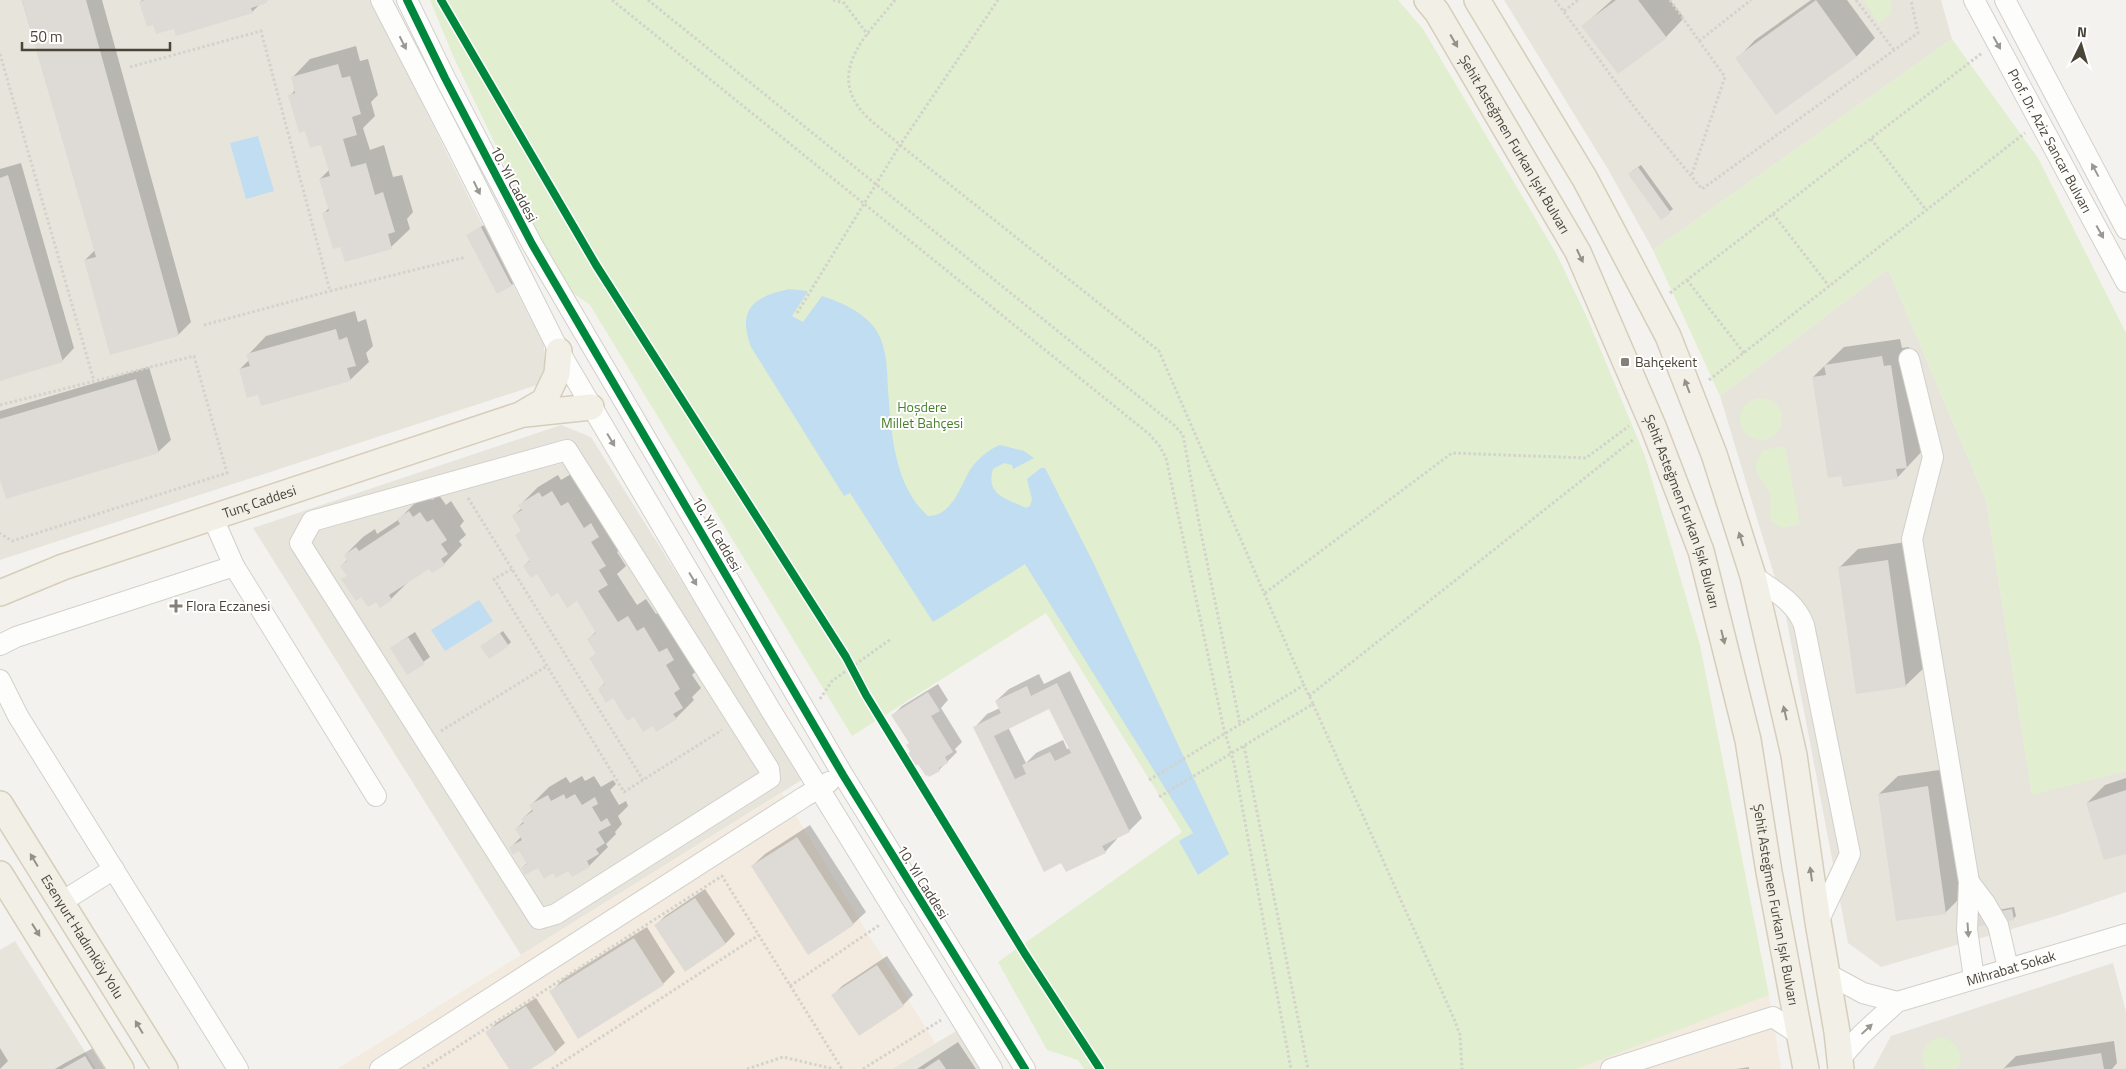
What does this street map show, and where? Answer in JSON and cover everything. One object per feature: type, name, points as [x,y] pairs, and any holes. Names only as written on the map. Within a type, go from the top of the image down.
[{"type":"main road","name":"Şehit Asteğmen Furkan Işık Bulvarı","points":[[1428,0],[1437,12],[1578,252],[1644,432],[1701,551],[1748,740],[1769,872],[1806,1069]]},
{"type":"main road","points":[[1477,0],[1585,179],[1668,336],[1714,454],[1753,576],[1794,755],[1818,922],[1837,1032],[1840,1065]]},
{"type":"main road","name":"Tunç Caddesi","points":[[0,592],[64,567],[212,516],[520,415],[544,401],[557,374],[559,350]]},
{"type":"main road","name":"Tunç Caddesi","points":[[520,415],[591,408]]},
{"type":"main road","points":[[0,575],[64,567]]},
{"type":"main road","name":"Esenyurt Hadımköy Yolu","points":[[0,804],[165,1069]]},
{"type":"main road","points":[[0,874],[121,1069]]},
{"type":"main road","points":[[1800,1035],[1837,1032]]},
{"type":"street","points":[[381,0],[559,350],[591,408],[818,788],[992,1069]]},
{"type":"street","name":"10. Yıl Caddesi","points":[[407,0],[444,78],[532,244],[843,775],[1025,1069]]},
{"type":"street","name":"Prof. Dr. Aziz Sancar Bulvarı","points":[[1974,0],[2040,122],[2124,270]]},
{"type":"street","name":"Prof. Dr. Aziz Sancar Bulvarı","points":[[2005,0],[2126,229]]},
{"type":"street","points":[[1909,359],[1933,457],[1912,539],[1969,882],[1967,930],[1974,978]]},
{"type":"street","points":[[567,450],[738,720],[769,769],[770,778],[556,914],[539,919],[300,543],[312,521],[567,450]]},
{"type":"street","points":[[212,516],[234,566],[376,796]]},
{"type":"street","points":[[0,645],[16,637],[234,566]]},
{"type":"street","points":[[1753,576],[1790,602],[1799,612],[1804,625],[1850,854],[1818,922]]},
{"type":"street","points":[[0,680],[18,716],[238,1069]]},
{"type":"street","points":[[380,1069],[818,788],[843,775]]},
{"type":"street","points":[[60,903],[114,870]]},
{"type":"street","points":[[1969,882],[1985,903],[1998,925],[2008,968]]},
{"type":"street","name":"Mihrabat Sokak","points":[[1897,1002],[2126,934]]},
{"type":"street","points":[[1826,973],[1863,993],[1897,1002]]},
{"type":"street","points":[[929,989],[938,1004],[952,1004],[972,984]]},
{"type":"street","points":[[1840,1065],[1861,1035],[1897,1002]]},
{"type":"street","points":[[1611,1069],[1773,1017],[1800,1035]]},
{"type":"path","points":[[612,0],[863,205],[1149,434],[1158,445],[1166,458],[1225,734],[1231,754],[1291,1069]]},
{"type":"path","points":[[648,0],[1166,419],[1183,435],[1240,724]]},
{"type":"path","points":[[834,0],[844,3],[868,35]]},
{"type":"path","points":[[896,0],[850,60],[848,69],[850,91],[860,109],[900,144],[1159,351],[1304,685],[1455,1021],[1460,1035],[1462,1069]]},
{"type":"path","points":[[797,314],[900,144],[998,0]]},
{"type":"path","points":[[1555,0],[1638,112],[1702,188],[1918,33],[1911,0]]},
{"type":"path","points":[[1564,11],[1578,0]]},
{"type":"path","points":[[1670,0],[1726,77],[1692,174]]},
{"type":"path","points":[[1699,41],[1751,0]]},
{"type":"path","points":[[1856,0],[1894,50]]},
{"type":"path","points":[[130,67],[261,31],[330,291]]},
{"type":"path","points":[[1665,285],[1670,294],[1997,42]]},
{"type":"path","points":[[0,54],[94,381]]},
{"type":"path","points":[[1703,373],[1706,382],[2040,122]]},
{"type":"path","points":[[1871,139],[1926,210]]},
{"type":"path","points":[[1773,214],[1829,286]]},
{"type":"path","points":[[204,325],[466,257]]},
{"type":"path","points":[[1687,280],[1744,353]]},
{"type":"path","points":[[0,405],[194,356],[227,473],[12,541],[0,533]]},
{"type":"path","points":[[1264,593],[1452,453],[1586,458],[1629,426],[1644,432],[1309,696]]},
{"type":"path","points":[[457,480],[643,780]]},
{"type":"path","points":[[512,569],[494,579],[624,792],[738,720]]},
{"type":"path","points":[[809,716],[832,681],[852,670],[891,639]]},
{"type":"path","points":[[846,657],[852,670]]},
{"type":"path","points":[[426,740],[547,666]]},
{"type":"path","points":[[1149,780],[1304,685]]},
{"type":"path","points":[[1160,797],[1313,704]]},
{"type":"path","points":[[1244,746],[1308,1069]]},
{"type":"path","points":[[423,1069],[722,876],[842,1069]]},
{"type":"path","points":[[790,986],[896,914]]},
{"type":"path","points":[[552,1069],[758,935]]},
{"type":"path","points":[[863,1069],[952,1004]]},
{"type":"path","points":[[747,1069],[782,1057],[834,1069]]},
{"type":"shaded area","points":[[0,0],[371,0],[544,345],[546,382],[0,560]]},
{"type":"shaded area","points":[[1504,0],[1941,0],[1952,39],[1653,250],[1609,171]]},
{"type":"shaded area","points":[[1888,269],[1986,500],[2032,794],[2126,771],[2126,892],[2056,916],[1881,967],[1848,943],[1785,611],[1720,396]]},
{"type":"shaded area","points":[[561,425],[591,437],[805,778],[521,955],[253,528]]},
{"type":"shaded area","points":[[782,793],[935,1043],[892,1069],[337,1069]]},
{"type":"shaded area","points":[[15,941],[96,1069],[0,1069],[0,950]]},
{"type":"shaded area","points":[[2113,963],[2126,1012],[2126,1069],[1873,1069],[1891,1036]]},
{"type":"shaded area","points":[[1769,995],[1781,1069],[1577,1069]]},
{"type":"shaded area","points":[[958,1030],[982,1069],[892,1069]]},
{"type":"green space","name":"Hoşdere Millet Bahçesi","points":[[430,0],[1398,0],[1423,29],[1556,253],[1586,315],[1645,456],[1700,645],[1769,995],[1577,1069],[1084,1069],[1078,1060],[1047,1050],[998,962],[1182,832],[1046,613],[852,736],[590,305],[563,286],[454,58]]},
{"type":"green space","points":[[1863,0],[1892,0],[1890,14],[1879,23]]},
{"type":"green space","points":[[1952,39],[2038,158],[2126,333],[2126,771],[2032,795],[1986,500],[1888,269],[1720,396],[1653,250]]},
{"type":"green space","points":[[1765,398],[1773,401],[1779,407],[1782,419],[1779,431],[1773,437],[1757,440],[1749,437],[1743,431],[1740,415],[1743,407],[1749,401]]},
{"type":"green space","points":[[1785,446],[1800,524],[1783,528],[1770,520],[1770,496],[1756,470],[1756,465],[1763,450]]},
{"type":"green space","points":[[1940,1037],[1951,1041],[1958,1048],[1961,1058],[1957,1069],[1926,1069],[1923,1064],[1924,1049],[1930,1042]]},
{"type":"water","points":[[258,136],[274,191],[246,199],[230,143]]},
{"type":"water","points":[[789,289],[808,291],[792,316],[803,322],[822,296],[857,312],[874,327],[882,341],[886,356],[891,423],[896,457],[908,490],[928,516],[936,515],[949,506],[976,462],[987,452],[1000,445],[1024,451],[1034,458],[1013,469],[1012,465],[1004,463],[993,469],[992,485],[995,491],[1006,499],[1026,508],[1030,506],[1032,499],[1027,479],[1041,468],[1045,468],[1093,562],[1229,854],[1198,875],[1179,841],[1193,833],[1025,564],[933,622],[850,493],[844,496],[751,347],[746,323],[747,314],[751,307],[766,296]]},
{"type":"water","points":[[479,600],[493,621],[445,651],[431,630]]},
{"type":"building","points":[[22,0],[86,0],[179,336],[110,355],[84,260],[96,257]]},
{"type":"building","points":[[144,0],[267,0],[267,3],[251,8],[253,13],[176,36],[174,29],[156,34],[153,25],[147,27],[139,2]]},
{"type":"building","points":[[1616,0],[1638,0],[1667,38],[1618,74],[1581,26]]},
{"type":"building","points":[[1816,0],[1857,57],[1776,115],[1735,58]]},
{"type":"building","points":[[338,64],[342,78],[350,76],[361,114],[352,117],[357,135],[343,139],[351,167],[366,163],[375,195],[383,192],[395,232],[388,234],[392,249],[345,262],[340,247],[333,249],[322,213],[329,211],[319,179],[330,176],[321,145],[310,148],[305,131],[299,133],[288,95],[295,93],[291,77]]},
{"type":"building","points":[[1638,167],[1671,213],[1661,220],[1628,174]]},
{"type":"building","points":[[8,175],[63,362],[0,381],[0,178]]},
{"type":"building","points":[[481,227],[512,286],[497,294],[466,235]]},
{"type":"building","points":[[336,329],[339,340],[347,337],[356,366],[347,368],[351,381],[261,406],[258,395],[247,398],[239,369],[250,366],[246,354]]},
{"type":"building","points":[[1882,356],[1884,366],[1891,365],[1907,468],[1896,469],[1898,479],[1843,487],[1841,476],[1828,478],[1812,377],[1826,375],[1824,365]]},
{"type":"building","points":[[136,379],[159,453],[6,499],[0,479],[0,419]]},
{"type":"building","points":[[552,491],[561,506],[568,502],[584,528],[591,523],[599,537],[591,542],[606,566],[599,570],[608,585],[598,591],[618,622],[628,616],[637,631],[644,627],[659,652],[667,648],[674,660],[666,665],[680,689],[674,693],[683,708],[673,714],[677,719],[656,732],[653,726],[643,732],[634,717],[627,721],[613,698],[606,703],[598,689],[605,684],[589,658],[596,654],[587,639],[596,633],[577,601],[567,608],[558,593],[551,597],[537,574],[531,578],[523,566],[530,561],[515,535],[521,531],[512,516],[522,510],[518,505],[539,492],[542,497]]},
{"type":"building","points":[[409,511],[413,517],[420,512],[427,522],[433,519],[447,540],[441,544],[448,554],[441,559],[445,565],[432,573],[429,569],[389,595],[392,600],[380,608],[376,602],[368,607],[361,597],[356,601],[341,579],[347,576],[340,566],[347,561],[344,555],[356,547],[359,551],[400,524],[397,519]]},
{"type":"building","points":[[1888,560],[1906,687],[1856,694],[1838,567]]},
{"type":"building","points":[[500,633],[509,646],[489,659],[480,646]]},
{"type":"building","points":[[408,637],[425,664],[407,675],[390,648]]},
{"type":"building","points":[[1057,683],[1130,832],[1102,846],[1106,853],[1066,872],[1061,863],[1044,872],[973,727],[1001,713],[995,701],[1027,686],[1031,696]],"holes":[[[1049,709],[1071,753],[1055,761],[1050,752],[1022,765],[1026,774],[1015,779],[994,736]]]},
{"type":"building","points":[[928,692],[940,711],[931,716],[953,752],[945,757],[948,763],[939,768],[940,771],[929,777],[928,775],[926,776],[918,764],[915,766],[908,754],[910,751],[906,745],[909,743],[891,715]]},
{"type":"building","points":[[1928,786],[1946,914],[1896,921],[1878,794]]},
{"type":"building","points":[[2126,790],[2126,854],[2104,860],[2086,803]]},
{"type":"building","points":[[564,794],[566,799],[575,794],[582,805],[595,797],[598,804],[592,807],[601,822],[607,818],[611,825],[598,832],[605,843],[596,849],[599,854],[587,861],[590,867],[572,877],[568,871],[556,878],[553,873],[544,879],[538,868],[525,875],[521,868],[527,864],[519,851],[513,855],[509,847],[522,840],[515,829],[524,823],[521,819],[533,811],[529,805],[548,795],[551,801]]},
{"type":"building","points":[[797,837],[854,925],[808,955],[751,866]]},
{"type":"building","points":[[695,898],[726,944],[685,972],[654,925]]},
{"type":"building","points":[[2012,909],[2014,920],[1964,929],[1962,918]]},
{"type":"building","points":[[634,938],[664,985],[578,1039],[549,991]]},
{"type":"building","points":[[877,965],[904,1006],[859,1036],[831,995]]},
{"type":"building","points":[[526,1006],[556,1053],[531,1069],[509,1069],[485,1032]]},
{"type":"building","points":[[2101,1053],[2104,1069],[2004,1069],[2004,1068]]},
{"type":"building","points":[[85,1056],[93,1069],[62,1069]]},
{"type":"building","points":[[939,1059],[946,1069],[924,1069]]},
{"type":"cycle path","points":[[407,0],[445,78],[532,244],[843,775],[1025,1069]]},
{"type":"cycle path","points":[[441,0],[596,265],[846,657],[866,695],[1025,954],[1100,1069]]},
{"type":"place","name":"Bahçekent","points":[[1625,362]]},
{"type":"place","name":"Flora Eczanesi","points":[[176,606]]}]
